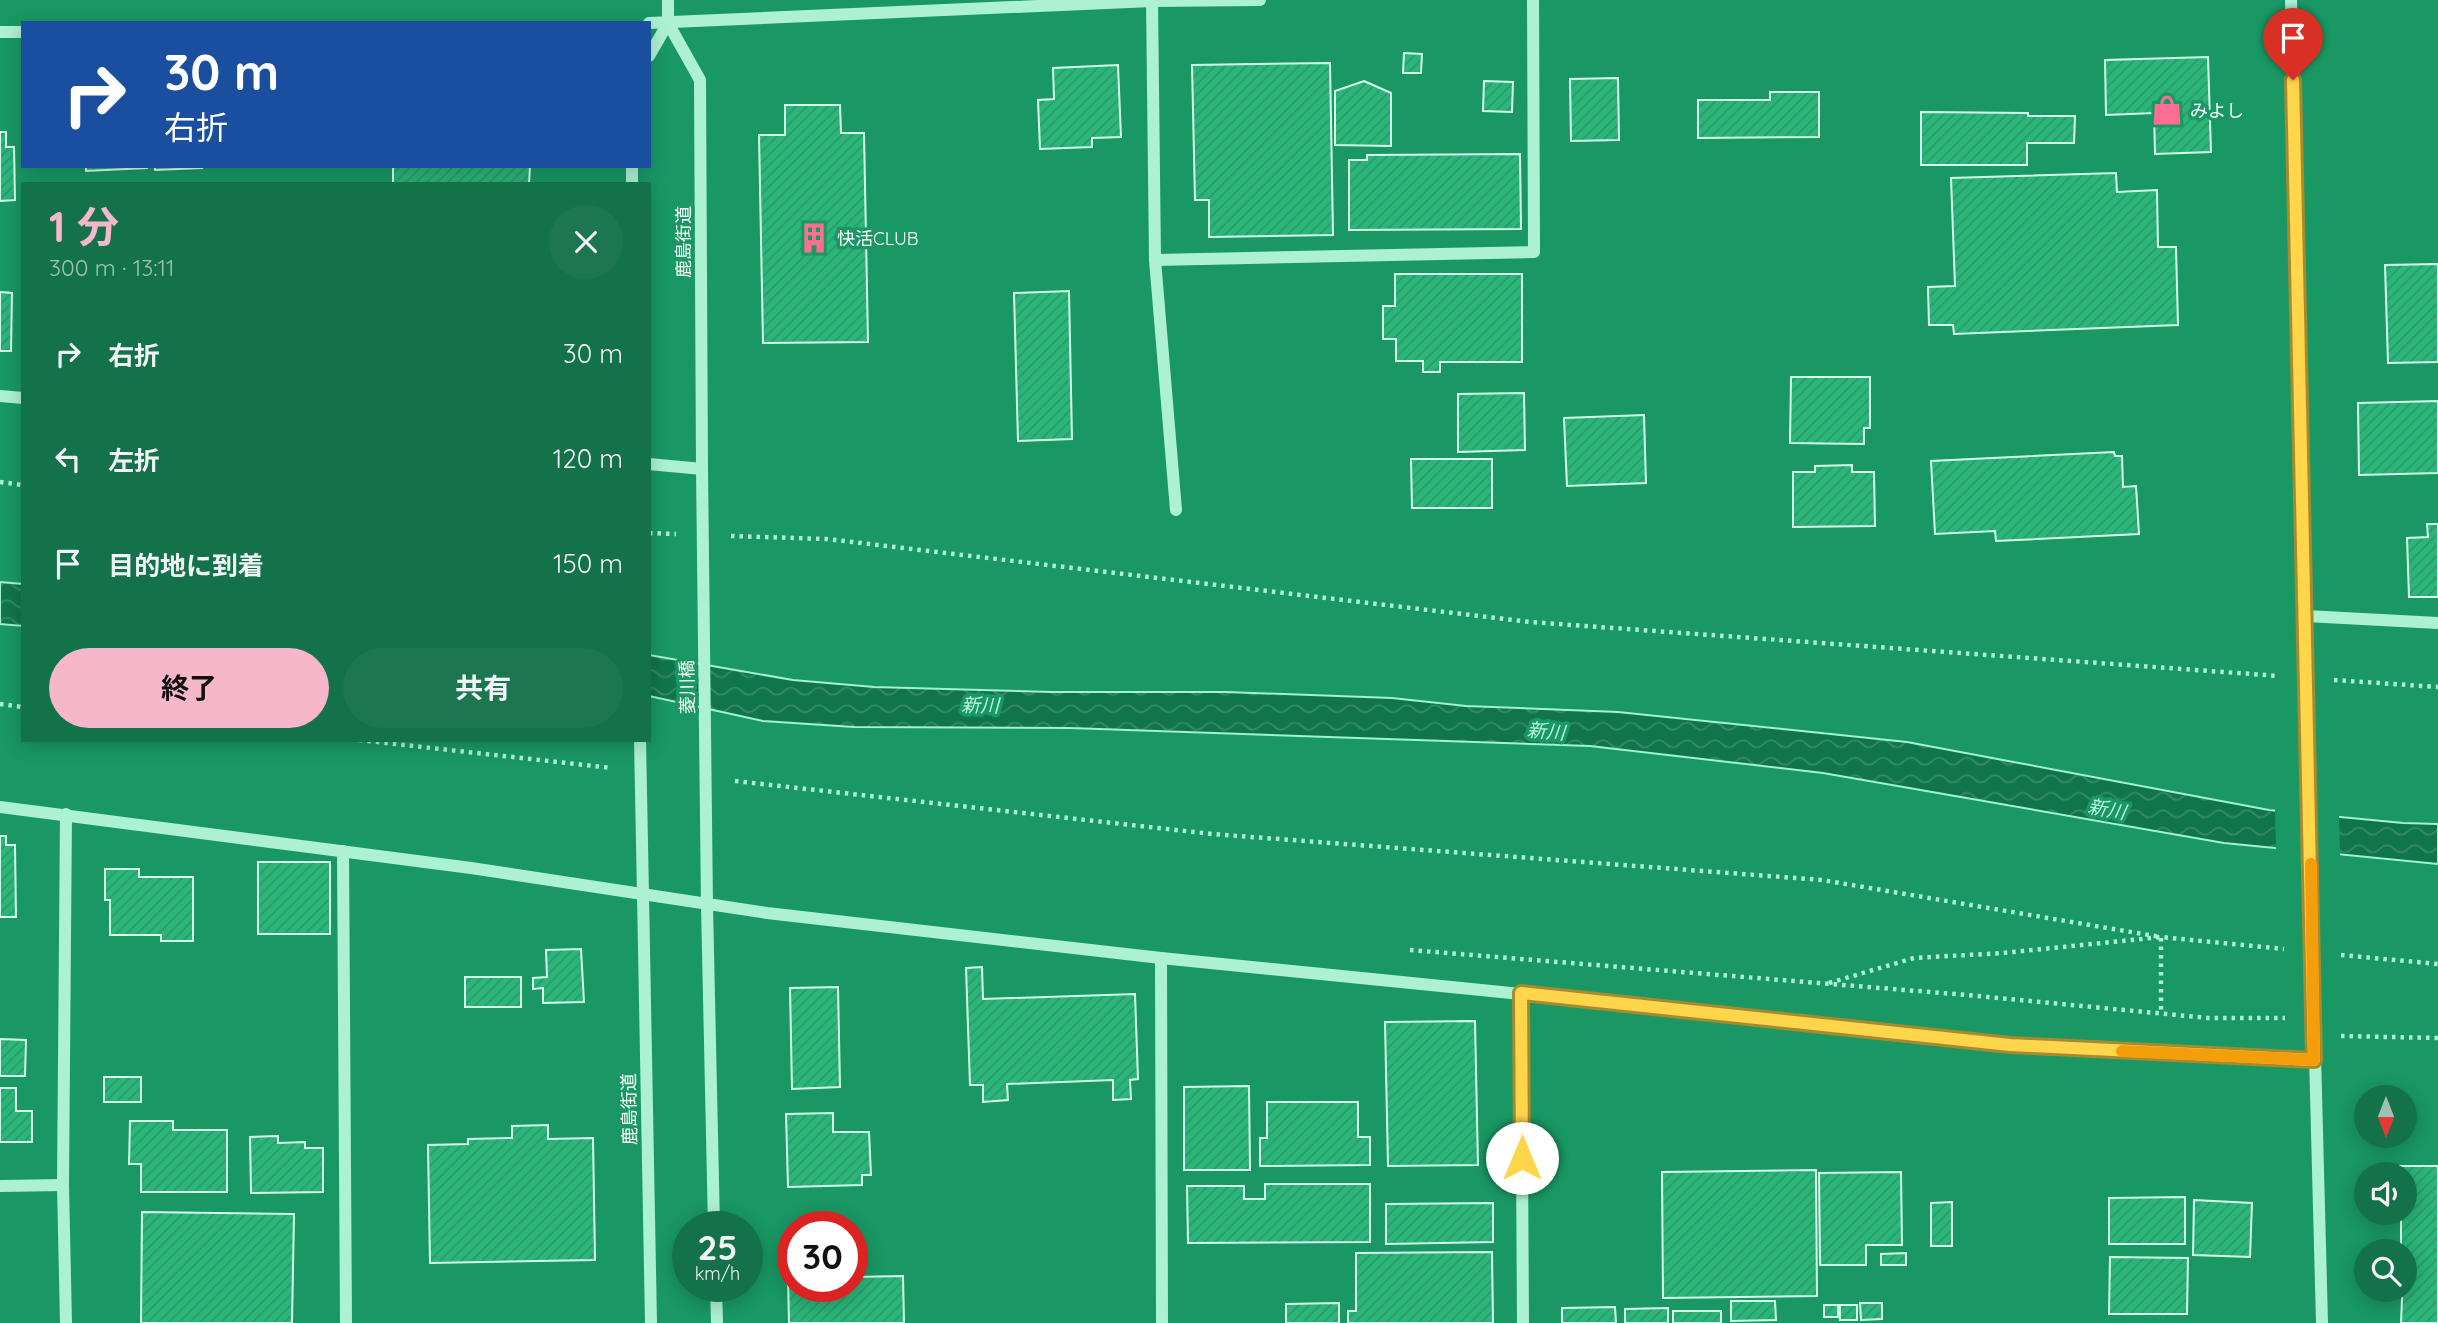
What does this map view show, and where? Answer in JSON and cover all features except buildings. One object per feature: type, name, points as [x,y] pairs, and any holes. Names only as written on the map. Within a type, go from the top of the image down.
[{"type":"street","name":"鹿島街道","points":[[667,0],[668,23],[699,80],[702,470]]},
{"type":"street","points":[[1152,0],[1155,260],[1176,510]]},
{"type":"street","points":[[651,23],[1152,0],[1260,0]]},
{"type":"street","points":[[1155,260],[1534,252],[1533,0]]},
{"type":"street","points":[[2291,0],[2322,1323]]},
{"type":"street","points":[[651,53],[668,23]]},
{"type":"street","points":[[0,32],[21,32]]},
{"type":"street","points":[[0,396],[21,398]]},
{"type":"street","points":[[651,464],[702,470]]},
{"type":"street","name":"菱川橋","points":[[702,470],[707,905]]},
{"type":"street","points":[[2306,622],[2438,623]]},
{"type":"street","points":[[640,742],[643,895]]},
{"type":"street","points":[[0,807],[471,868],[707,905],[1161,958],[2010,1045],[2314,1060]]},
{"type":"street","points":[[66,814],[63,1185],[66,1323]]},
{"type":"street","points":[[343,851],[346,1323]]},
{"type":"street","name":"鹿島街道","points":[[643,895],[651,1323]]},
{"type":"street","points":[[707,905],[714,1211]]},
{"type":"street","points":[[1161,958],[1162,1323]]},
{"type":"street","points":[[1521,993],[1523,1323]]},
{"type":"street","points":[[0,1186],[63,1185]]},
{"type":"street","points":[[716,1302],[716,1323]]},
{"type":"path","points":[[0,482],[21,485]]},
{"type":"path","points":[[651,533],[677,534]]},
{"type":"path","points":[[718,535],[827,539],[1530,622],[2287,676]]},
{"type":"path","points":[[2328,679],[2438,687]]},
{"type":"path","points":[[0,705],[21,707]]},
{"type":"path","points":[[377,742],[615,768]]},
{"type":"path","points":[[727,780],[1212,834],[1822,880],[2161,937],[2286,949]]},
{"type":"path","points":[[1825,984],[1914,958],[2003,953],[2161,937]]},
{"type":"path","points":[[2161,937],[2161,1013]]},
{"type":"path","points":[[1400,950],[2208,1018],[2285,1018]]},
{"type":"path","points":[[2327,953],[2438,964]]},
{"type":"path","points":[[2314,1036],[2438,1038]]},
{"type":"water","points":[[0,582],[21,584],[21,626],[0,624]]},
{"type":"water","name":"新川","points":[[651,655],[793,680],[874,687],[1052,692],[1226,692],[1392,698],[1466,706],[1618,712],[1907,742],[2269,810],[2438,824],[2438,864],[2224,843],[1823,773],[1590,746],[1070,728],[854,727],[763,721],[651,696]]},
{"type":"pier","points":[[2275,807],[2339,814],[2340,858],[2276,852]]},
{"type":"slow traffic","points":[[2122,1051],[2314,1060],[2311,864]]},
{"type":"place","name":"みよし","points":[[2167,110]]},
{"type":"place","name":"快活CLUB","points":[[814,238]]},
{"type":"route","points":[[1522,1158],[1521,993],[2010,1045],[2314,1060],[2293,80]]}]
